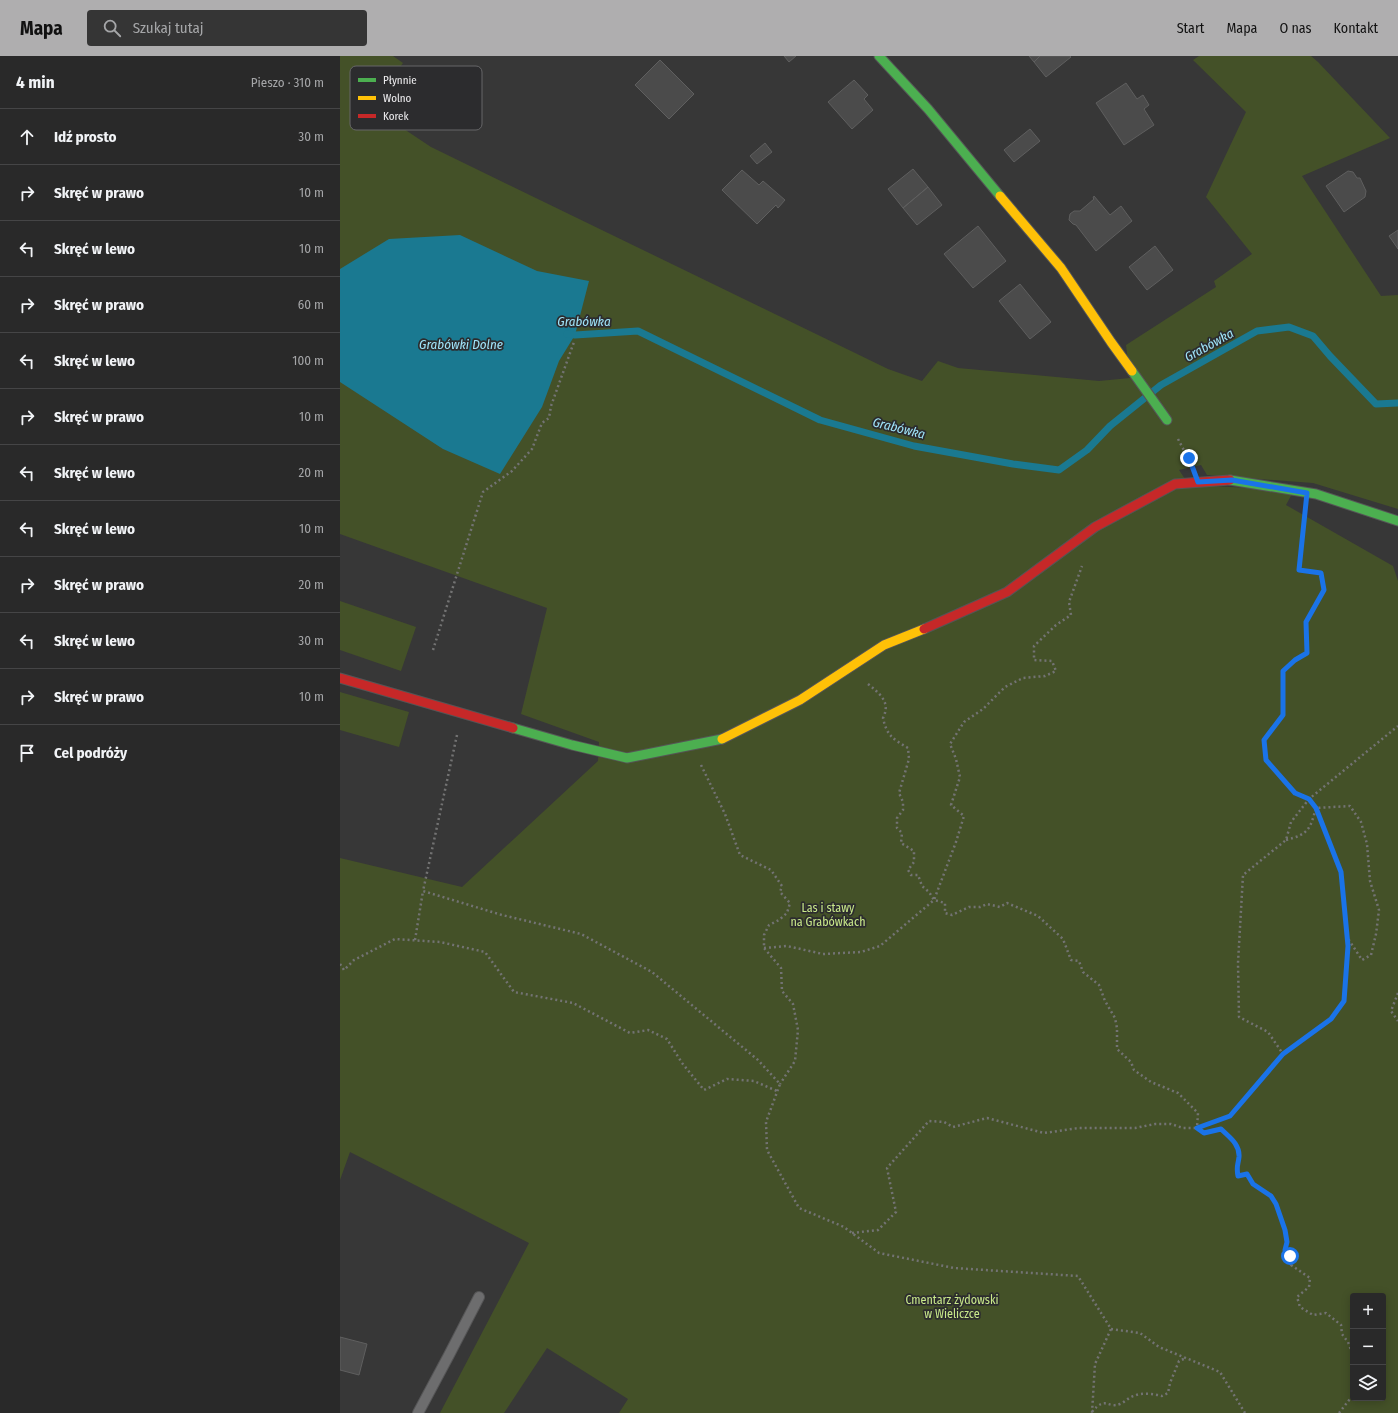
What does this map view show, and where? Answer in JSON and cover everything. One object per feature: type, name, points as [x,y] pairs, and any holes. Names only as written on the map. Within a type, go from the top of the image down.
[{"type":"street","points":[[879,56],[928,109],[1061,268],[1111,342],[1147,389],[1167,420]]},
{"type":"street","points":[[340,678],[572,745],[627,758],[725,738],[800,700],[884,645],[938,624],[1007,592],[1095,527],[1175,484],[1232,480],[1316,494],[1398,522]]},
{"type":"lane","points":[[418,1413],[479,1296]]},
{"type":"path","points":[[433,650],[482,492],[512,471],[532,449],[542,423],[549,418],[551,406],[574,342]]},
{"type":"path","points":[[1167,420],[1189,458],[1198,482]]},
{"type":"path","points":[[852,1233],[878,1230],[896,1212],[887,1168],[929,1121],[944,1122],[953,1127],[987,1118],[1044,1133],[1079,1128],[1135,1128],[1155,1124],[1171,1124],[1183,1128],[1197,1128],[1230,1116],[1283,1054],[1331,1019],[1344,1001],[1348,946],[1341,872],[1316,808],[1309,799],[1295,793],[1266,760],[1264,740],[1283,715],[1283,671],[1295,660],[1307,653],[1306,622],[1324,590],[1321,573],[1299,570],[1307,493]]},
{"type":"path","points":[[764,948],[787,946],[823,954],[861,952],[880,946],[934,900],[956,842],[964,816],[951,805],[960,777],[956,759],[950,744],[964,722],[983,709],[1005,687],[1023,678],[1045,676],[1056,671],[1052,661],[1034,660],[1034,646],[1056,624],[1071,615],[1069,602],[1084,561]]},
{"type":"path","points":[[849,668],[878,692],[884,700],[886,711],[883,718],[885,728],[891,738],[908,748],[909,758],[899,793],[903,802],[902,810],[897,818],[897,828],[902,833],[901,843],[914,851],[914,862],[908,870],[910,875],[918,875],[922,886],[929,892],[934,900],[945,903],[945,913],[952,915],[970,907],[980,907],[987,904],[1000,908],[1008,903],[1038,916],[1063,939],[1071,960],[1079,961],[1084,972],[1099,985],[1105,1001],[1115,1018],[1117,1028],[1117,1049],[1131,1062],[1134,1070],[1151,1082],[1178,1093],[1198,1113],[1197,1128]]},
{"type":"path","points":[[415,940],[423,891],[462,713]]},
{"type":"path","points":[[1286,840],[1291,822],[1309,799],[1398,726]]},
{"type":"path","points":[[692,745],[725,814],[740,855],[771,870],[782,886],[780,892],[790,903],[787,913],[780,920],[769,924],[764,934],[764,948],[781,968],[782,991],[793,1004],[798,1030],[795,1061],[780,1084],[766,1122],[767,1150],[799,1208],[844,1227],[879,1253],[954,1268],[1078,1276],[1111,1329]]},
{"type":"path","points":[[1316,808],[1350,806],[1361,822],[1367,844],[1370,881],[1379,910],[1372,955],[1362,960],[1347,936]]},
{"type":"path","points":[[1283,1054],[1268,1032],[1239,1017],[1238,963],[1243,875],[1286,840],[1299,837],[1311,827],[1316,808]]},
{"type":"path","points":[[423,891],[502,915],[581,934],[652,972],[758,1060],[780,1084]]},
{"type":"path","points":[[340,964],[344,970],[354,960],[394,939],[440,942],[485,952],[514,992],[573,1003],[630,1032],[648,1030],[667,1039],[682,1063],[704,1090],[727,1079],[754,1081],[777,1091]]},
{"type":"path","points":[[1398,993],[1391,1011],[1398,1021]]},
{"type":"path","points":[[1197,1128],[1204,1133],[1221,1129],[1236,1143],[1239,1156],[1236,1166],[1238,1176],[1247,1174],[1253,1184],[1271,1196],[1276,1204],[1285,1230],[1287,1242],[1285,1250],[1290,1256],[1291,1265],[1310,1278],[1309,1287],[1297,1297],[1300,1307],[1313,1315],[1326,1313],[1341,1325],[1342,1334],[1350,1347]]},
{"type":"path","points":[[1111,1329],[1140,1333],[1159,1347],[1220,1372],[1245,1413]]},
{"type":"path","points":[[1092,1413],[1095,1364],[1111,1329]]},
{"type":"path","points":[[1092,1413],[1098,1405],[1103,1403],[1119,1405],[1134,1395],[1153,1394],[1162,1396],[1168,1392],[1179,1361],[1186,1358]]},
{"type":"path","points":[[1339,1413],[1350,1399]]},
{"type":"green space","points":[[340,56],[393,56],[403,63],[401,66],[350,66],[350,130],[406,130],[431,147],[888,369],[922,381],[938,361],[958,368],[1099,381],[1130,378],[1126,345],[1216,287],[1214,281],[1252,254],[1206,197],[1246,112],[1193,60],[1199,56],[1311,56],[1390,138],[1302,176],[1381,296],[1398,295],[1398,509],[1313,483],[1207,475],[1201,465],[1179,470],[1189,485],[1294,490],[1286,505],[1393,566],[1398,581],[1398,1413],[619,1413],[628,1399],[547,1348],[504,1413],[440,1413],[529,1243],[350,1152],[340,1180],[340,858],[462,887],[598,761],[599,742],[521,714],[547,608],[340,534]]},
{"type":"green space","points":[[340,601],[416,627],[401,671],[340,650]]},
{"type":"green space","points":[[340,692],[409,712],[399,747],[340,730]]},
{"type":"water","name":"Grabówki Dolne","points":[[460,235],[537,271],[589,281],[575,335],[559,361],[542,407],[500,474],[443,449],[340,382],[340,269],[389,239]]},
{"type":"building","points":[[784,56],[796,56],[789,62]]},
{"type":"building","points":[[1029,56],[1040,56],[1034,62]]},
{"type":"building","points":[[1040,56],[1071,57],[1046,77],[1034,62]]},
{"type":"building","points":[[660,60],[694,94],[669,119],[635,85]]},
{"type":"building","points":[[854,80],[868,95],[864,99],[873,110],[852,129],[828,102]]},
{"type":"building","points":[[1126,83],[1137,99],[1143,95],[1149,105],[1144,109],[1154,125],[1124,145],[1096,103]]},
{"type":"building","points":[[1030,129],[1040,141],[1014,162],[1004,150]]},
{"type":"building","points":[[765,143],[772,152],[757,164],[750,156]]},
{"type":"building","points":[[913,169],[928,187],[903,208],[888,189]]},
{"type":"building","points":[[742,170],[759,185],[763,181],[785,200],[778,208],[776,205],[757,224],[722,190]]},
{"type":"building","points":[[1348,171],[1353,172],[1357,178],[1360,178],[1366,191],[1365,197],[1344,212],[1326,186]]},
{"type":"building","points":[[928,187],[942,205],[917,225],[903,208]]},
{"type":"building","points":[[1094,196],[1110,215],[1121,206],[1132,221],[1096,251],[1076,225],[1069,220],[1070,214],[1074,211],[1080,211],[1094,199]]},
{"type":"building","points":[[978,226],[1006,261],[973,288],[944,254]]},
{"type":"building","points":[[1398,230],[1398,249],[1389,236]]},
{"type":"building","points":[[1155,246],[1173,270],[1147,290],[1129,267]]},
{"type":"building","points":[[1020,284],[1051,322],[1030,339],[999,301]]},
{"type":"building","points":[[340,1337],[367,1344],[359,1375],[340,1370]]},
{"type":"waterway","name":"Grabówka","points":[[567,334],[575,335],[638,331],[820,420],[914,446],[1013,464],[1059,470],[1087,450],[1110,426],[1161,385],[1257,331],[1289,327],[1313,336],[1376,404],[1398,403]]},
{"type":"traffic: fast","points":[[879,56],[928,109],[1000,196]]},
{"type":"traffic: fast","points":[[1132,371],[1167,420]]},
{"type":"traffic: fast","points":[[1230,480],[1316,494],[1398,521]]},
{"type":"traffic: fast","points":[[513,728],[572,745],[627,758],[722,739]]},
{"type":"traffic: slow","points":[[1000,196],[1061,268],[1132,371]]},
{"type":"traffic: slow","points":[[722,739],[800,700],[884,645],[924,629]]},
{"type":"traffic: jam","points":[[924,629],[1007,592],[1095,527],[1175,484],[1230,480]]},
{"type":"traffic: jam","points":[[340,678],[513,728]]},
{"type":"route","points":[[1189,458],[1198,482],[1232,480],[1307,493],[1299,570],[1321,573],[1324,590],[1306,622],[1307,653],[1295,660],[1283,671],[1283,715],[1264,740],[1266,760],[1295,793],[1309,799],[1316,808],[1341,872],[1348,946],[1344,1001],[1331,1019],[1283,1054],[1230,1116],[1197,1128],[1204,1133],[1221,1129],[1236,1143],[1239,1156],[1236,1166],[1238,1176],[1247,1174],[1253,1184],[1271,1196],[1276,1204],[1285,1230],[1287,1242],[1285,1250],[1290,1256]]},
{"type":"park label","name":"Las i stawy na Grabówkach","points":[[828,915]]},
{"type":"park label","name":"Cmentarz żydowski w Wieliczce","points":[[952,1307]]}]
